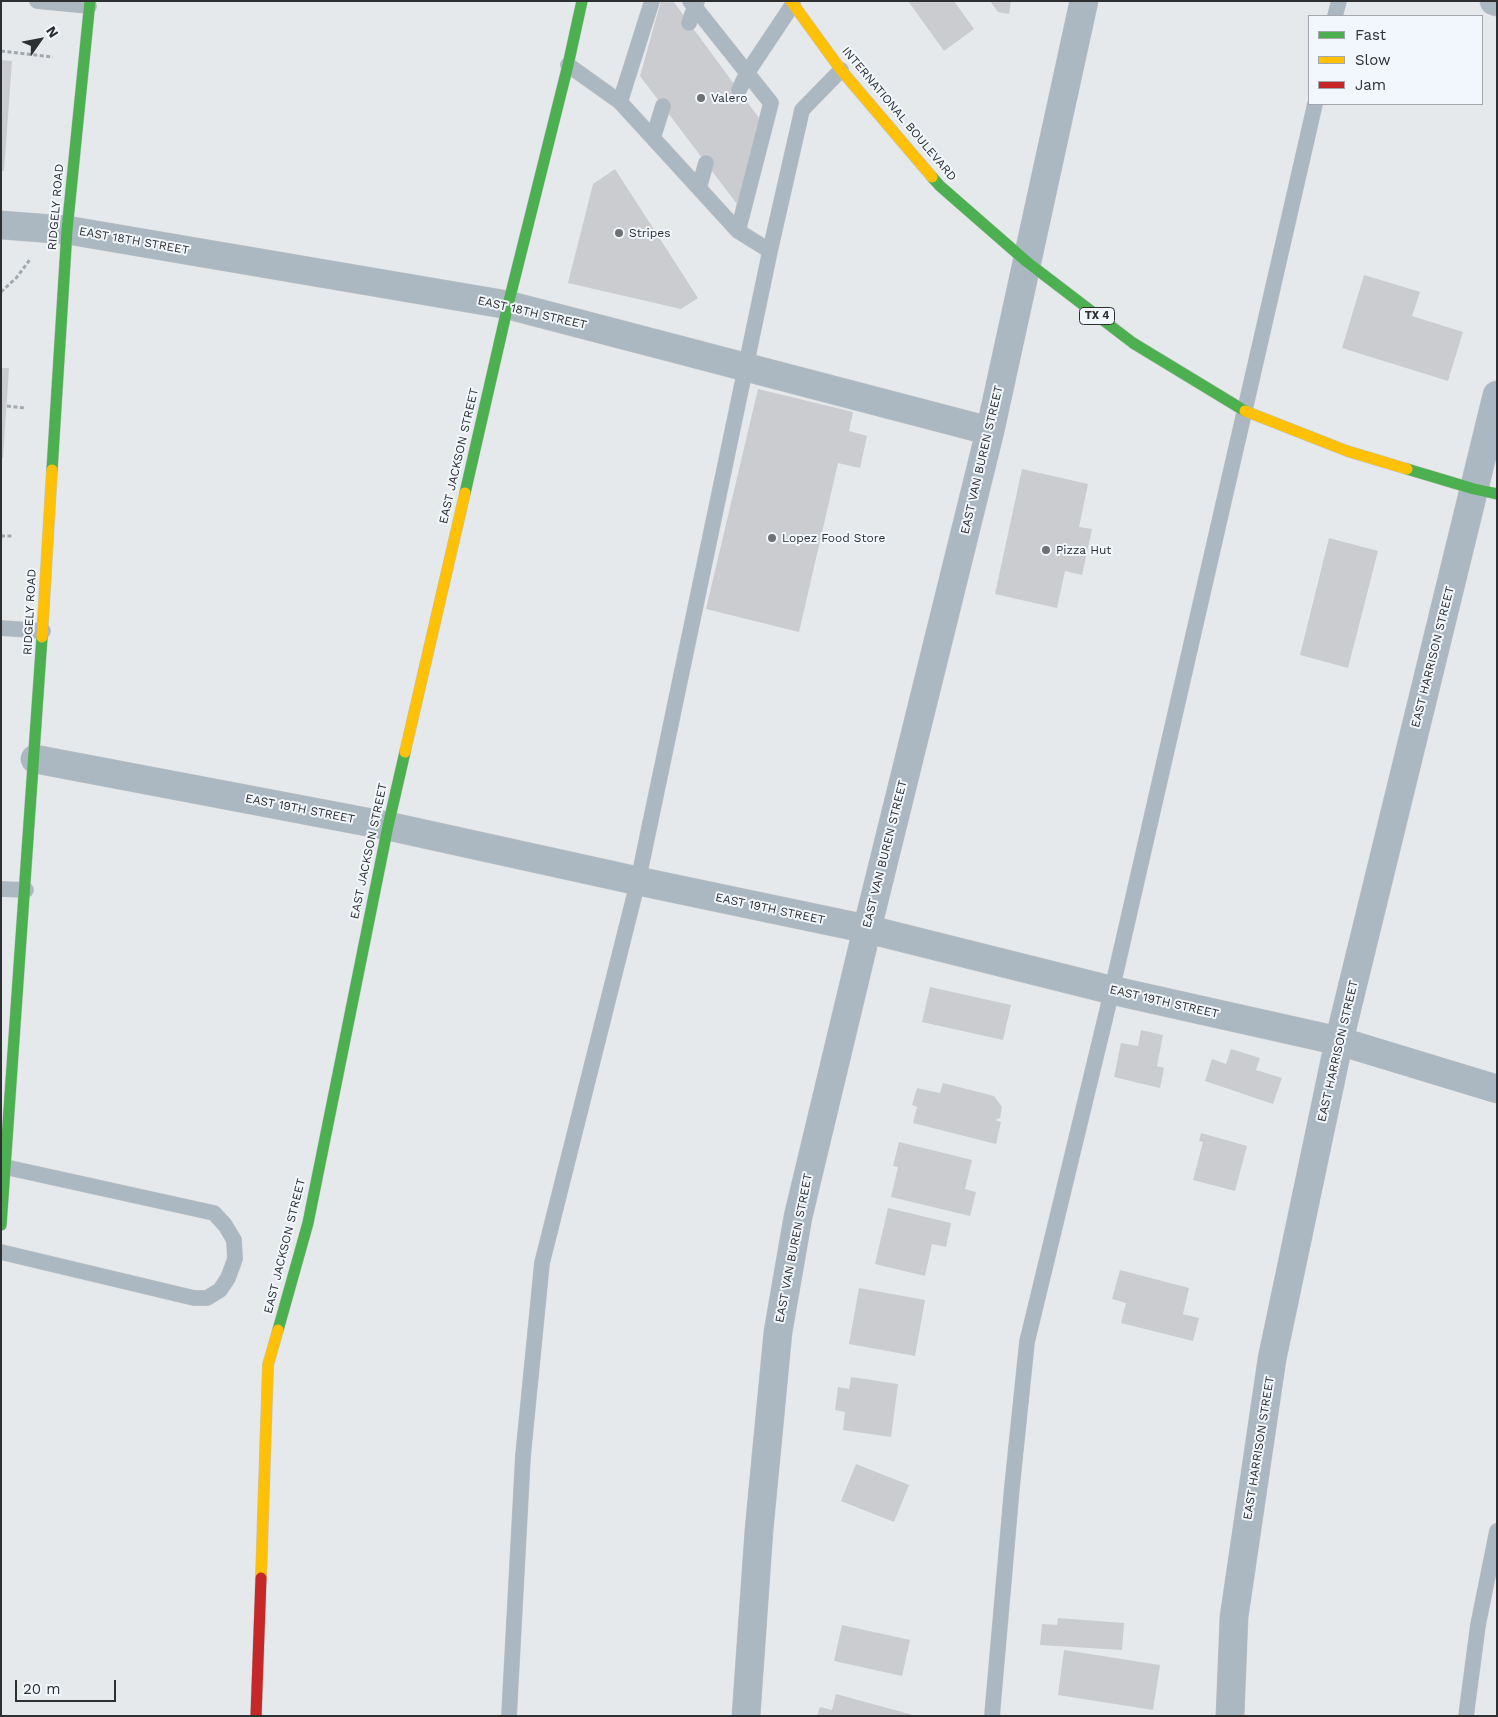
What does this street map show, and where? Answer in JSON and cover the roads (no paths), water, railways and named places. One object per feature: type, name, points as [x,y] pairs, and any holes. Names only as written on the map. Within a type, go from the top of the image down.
[{"type":"main road","name":"EAST JACKSON STREET","points":[[256,1716],[268,1365],[308,1223],[388,826],[508,306],[582,1]]},
{"type":"main road","name":"INTERNATIONAL BOULEVARD","points":[[792,3],[841,70],[940,186],[1027,262],[1133,343],[1244,410],[1347,451],[1486,491]]},
{"type":"main road","name":"RIDGELY ROAD","points":[[1,1224],[3,1166],[35,759],[67,230],[90,4]]},
{"type":"street","name":"EAST VAN BUREN STREET","points":[[746,1716],[758,1530],[778,1332],[798,1217],[990,431],[1084,1]]},
{"type":"street","name":"EAST 18TH STREET","points":[[1,225],[67,230],[508,306],[990,431]]},
{"type":"street","name":"EAST HARRISON STREET","points":[[1230,1716],[1234,1617],[1272,1359],[1338,1041],[1486,491],[1497,395]]},
{"type":"street","name":"EAST 19TH STREET","points":[[35,759],[388,826],[867,929],[1111,990],[1338,1041],[1497,1089]]},
{"type":"lane","points":[[37,1],[90,4]]},
{"type":"lane","points":[[620,102],[652,1]]},
{"type":"lane","points":[[1335,15],[1338,1]]},
{"type":"lane","points":[[694,3],[771,103],[738,230]]},
{"type":"lane","points":[[689,22],[694,3]]},
{"type":"lane","points":[[739,90],[747,73],[792,3]]},
{"type":"lane","points":[[568,65],[620,102],[738,230],[770,251]]},
{"type":"lane","points":[[509,1716],[523,1456],[542,1263],[638,881],[770,251],[802,110],[841,70]]},
{"type":"lane","points":[[992,1716],[1012,1486],[1027,1342],[1111,990],[1315,105]]},
{"type":"lane","points":[[653,138],[663,106]]},
{"type":"lane","points":[[698,188],[706,163]]},
{"type":"lane","points":[[1,628],[43,631]]},
{"type":"lane","points":[[1,890],[26,890]]},
{"type":"lane","points":[[1,1252],[194,1298],[207,1298],[220,1290],[228,1278],[235,1259],[234,1240],[225,1225],[214,1213],[3,1166]]},
{"type":"lane","points":[[1466,1716],[1478,1625],[1497,1531]]},
{"type":"place","name":"Valero","points":[[701,98]]},
{"type":"place","name":"Stripes","points":[[619,233]]},
{"type":"place","name":"Lopez Food Store","points":[[772,538]]},
{"type":"place","name":"Pizza Hut","points":[[1046,550]]}]
